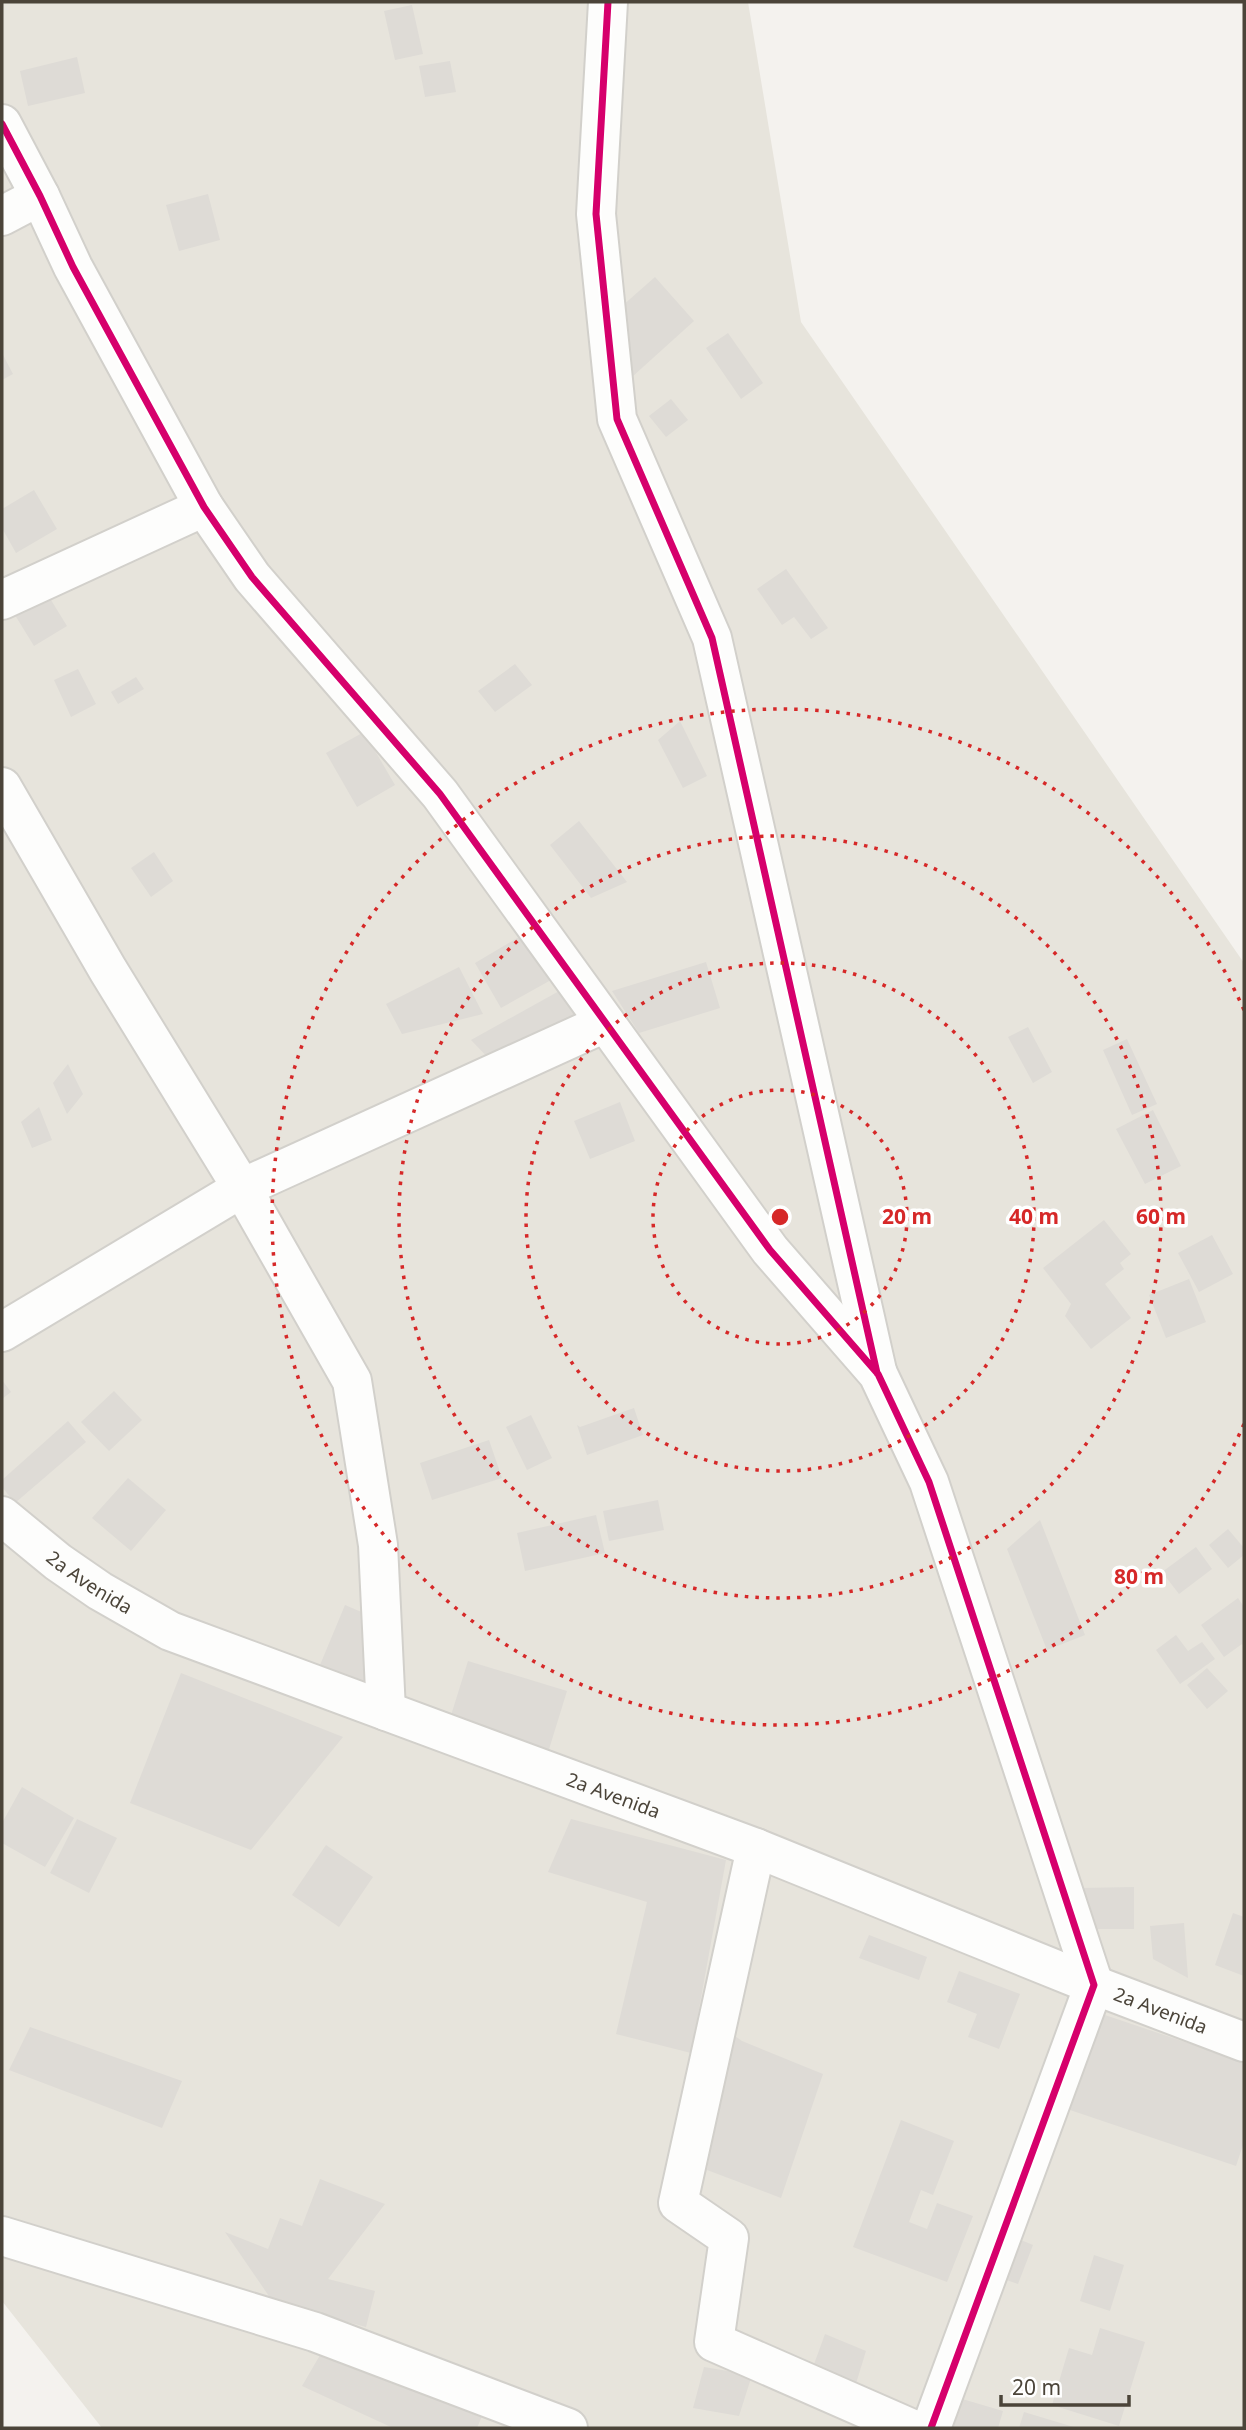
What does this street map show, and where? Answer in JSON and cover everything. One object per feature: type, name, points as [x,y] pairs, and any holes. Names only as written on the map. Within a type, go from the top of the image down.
[{"type":"street","points":[[608,2],[596,214],[617,419],[712,638],[878,1374],[929,1482],[1094,1985],[931,2428]]},
{"type":"street","points":[[2,124],[73,267],[204,507],[252,577],[440,794],[770,1250],[878,1374]]},
{"type":"street","points":[[2,216],[40,196]]},
{"type":"street","points":[[2,600],[204,507]]},
{"type":"street","points":[[2,787],[108,970],[242,1188],[352,1381],[378,1545],[386,1711]]},
{"type":"street","points":[[2,1332],[242,1188],[605,1023]]},
{"type":"street","name":"2a Avenida","points":[[2,1516],[58,1562],[100,1591],[170,1631],[756,1848],[1094,1985],[1244,2042]]},
{"type":"street","points":[[756,1848],[678,2203],[729,2238],[714,2342],[909,2428]]},
{"type":"street","points":[[2,2236],[315,2332],[568,2428]]},
{"type":"shaded area","points":[[2,2],[748,2],[801,322],[1244,963],[1244,2428],[102,2428],[2,2301]]},
{"type":"building","points":[[412,5],[423,54],[395,60],[384,11]]},
{"type":"building","points":[[77,57],[85,93],[28,106],[20,71]]},
{"type":"building","points":[[450,61],[456,92],[425,97],[419,66]]},
{"type":"building","points":[[208,194],[220,240],[179,251],[166,205]]},
{"type":"building","points":[[655,277],[694,321],[622,386],[613,314]]},
{"type":"building","points":[[728,333],[763,383],[741,399],[706,348]]},
{"type":"building","points":[[2,353],[13,374],[2,380]]},
{"type":"building","points":[[671,399],[688,420],[666,437],[649,416]]},
{"type":"building","points":[[34,490],[57,529],[16,553],[2,528],[2,509]]},
{"type":"building","points":[[786,569],[828,628],[811,639],[794,617],[782,625],[757,589]]},
{"type":"building","points":[[43,587],[67,626],[34,646],[10,607]]},
{"type":"building","points":[[515,664],[532,685],[495,712],[478,691]]},
{"type":"building","points":[[78,669],[96,704],[71,717],[54,680]]},
{"type":"building","points":[[136,677],[144,689],[118,704],[111,692]]},
{"type":"building","points":[[680,721],[707,776],[683,788],[658,740]]},
{"type":"building","points":[[364,732],[395,785],[357,807],[326,753]]},
{"type":"building","points":[[579,821],[627,882],[591,898],[550,845]]},
{"type":"building","points":[[154,852],[173,881],[151,897],[131,868]]},
{"type":"building","points":[[524,934],[551,980],[501,1008],[475,963]]},
{"type":"building","points":[[706,962],[720,1008],[639,1033],[612,991]]},
{"type":"building","points":[[459,967],[483,1014],[402,1034],[386,1004]]},
{"type":"building","points":[[561,990],[579,1020],[496,1066],[471,1040]]},
{"type":"building","points":[[1028,1027],[1052,1072],[1033,1083],[1008,1037]]},
{"type":"building","points":[[1127,1039],[1157,1104],[1132,1115],[1103,1050]]},
{"type":"building","points":[[68,1064],[83,1094],[67,1114],[53,1083]]},
{"type":"building","points":[[620,1102],[635,1141],[590,1159],[574,1121]]},
{"type":"building","points":[[39,1107],[52,1140],[32,1148],[21,1122]]},
{"type":"building","points":[[1153,1110],[1181,1166],[1145,1184],[1116,1129]]},
{"type":"building","points":[[1104,1220],[1131,1254],[1120,1263],[1124,1269],[1105,1284],[1131,1318],[1091,1349],[1065,1316],[1071,1304],[1043,1268]]},
{"type":"building","points":[[1212,1235],[1233,1274],[1199,1292],[1178,1253]]},
{"type":"building","points":[[1189,1279],[1206,1322],[1166,1338],[1149,1295]]},
{"type":"building","points":[[2,1380],[11,1392],[2,1399]]},
{"type":"building","points":[[114,1391],[142,1420],[109,1451],[81,1422]]},
{"type":"building","points":[[634,1408],[643,1435],[587,1455],[577,1425],[580,1427]]},
{"type":"building","points":[[531,1415],[552,1458],[527,1470],[506,1427]]},
{"type":"building","points":[[68,1421],[86,1442],[15,1503],[2,1487],[2,1480]]},
{"type":"building","points":[[489,1440],[502,1478],[432,1500],[420,1463]]},
{"type":"building","points":[[128,1478],[166,1510],[131,1551],[92,1518]]},
{"type":"building","points":[[658,1500],[664,1530],[609,1541],[603,1511]]},
{"type":"building","points":[[596,1515],[605,1553],[525,1571],[517,1533]]},
{"type":"building","points":[[1040,1520],[1085,1635],[1047,1650],[1007,1549]]},
{"type":"building","points":[[1228,1529],[1244,1548],[1244,1555],[1228,1568],[1209,1545]]},
{"type":"building","points":[[1196,1547],[1212,1569],[1179,1594],[1162,1572]]},
{"type":"building","points":[[1238,1598],[1244,1607],[1244,1647],[1242,1644],[1224,1657],[1201,1625]]},
{"type":"building","points":[[345,1605],[373,1617],[366,1698],[315,1677]]},
{"type":"building","points":[[1176,1635],[1188,1651],[1202,1642],[1215,1659],[1180,1684],[1156,1650]]},
{"type":"building","points":[[468,1661],[567,1691],[546,1759],[447,1728]]},
{"type":"building","points":[[1207,1668],[1228,1691],[1207,1709],[1187,1685]]},
{"type":"building","points":[[181,1673],[343,1737],[251,1850],[130,1803]]},
{"type":"building","points":[[22,1787],[74,1818],[45,1867],[2,1843],[2,1823]]},
{"type":"building","points":[[77,1819],[117,1838],[89,1893],[50,1873]]},
{"type":"building","points":[[571,1819],[726,1860],[691,2053],[616,2034],[647,1902],[548,1872]]},
{"type":"building","points":[[326,1845],[373,1877],[339,1927],[292,1895]]},
{"type":"building","points":[[1134,1887],[1134,1929],[1081,1929],[1081,1888]]},
{"type":"building","points":[[1233,1913],[1244,1917],[1244,1976],[1215,1965]]},
{"type":"building","points":[[1184,1923],[1188,1978],[1153,1959],[1150,1926]]},
{"type":"building","points":[[869,1935],[927,1957],[919,1980],[859,1958]]},
{"type":"building","points":[[959,1971],[1020,1994],[999,2049],[968,2037],[977,2014],[947,2002]]},
{"type":"building","points":[[1102,2014],[1244,2062],[1244,2142],[1236,2166],[1070,2110]]},
{"type":"building","points":[[30,2027],[182,2081],[162,2128],[9,2070]]},
{"type":"building","points":[[728,2031],[742,2041],[823,2074],[781,2198],[707,2170]]},
{"type":"building","points":[[901,2120],[954,2141],[933,2195],[921,2190],[909,2222],[927,2229],[937,2203],[973,2216],[947,2282],[853,2247]]},
{"type":"building","points":[[320,2179],[385,2204],[328,2279],[375,2291],[366,2327],[273,2302],[225,2232],[268,2249],[280,2218],[302,2226]]},
{"type":"building","points":[[1011,2236],[1033,2245],[1018,2284],[995,2276]]},
{"type":"building","points":[[1094,2255],[1124,2265],[1110,2311],[1080,2301]]},
{"type":"building","points":[[1100,2328],[1145,2342],[1119,2426],[1052,2405],[1069,2348],[1092,2355]]},
{"type":"building","points":[[825,2334],[866,2351],[854,2390],[813,2367]]},
{"type":"building","points":[[323,2350],[485,2409],[477,2428],[393,2428],[302,2386]]},
{"type":"building","points":[[704,2367],[752,2375],[739,2416],[693,2408]]},
{"type":"building","points":[[952,2396],[1003,2411],[998,2428],[943,2428]]},
{"type":"building","points":[[1024,2412],[1077,2428],[1019,2428]]},
{"type":"cycle path","points":[[608,2],[596,214],[617,419],[712,638],[877,1373]]},
{"type":"cycle path","points":[[2,124],[73,267],[204,507],[252,577],[440,794],[770,1250],[878,1374],[929,1482],[1094,1985],[931,2428]]}]
